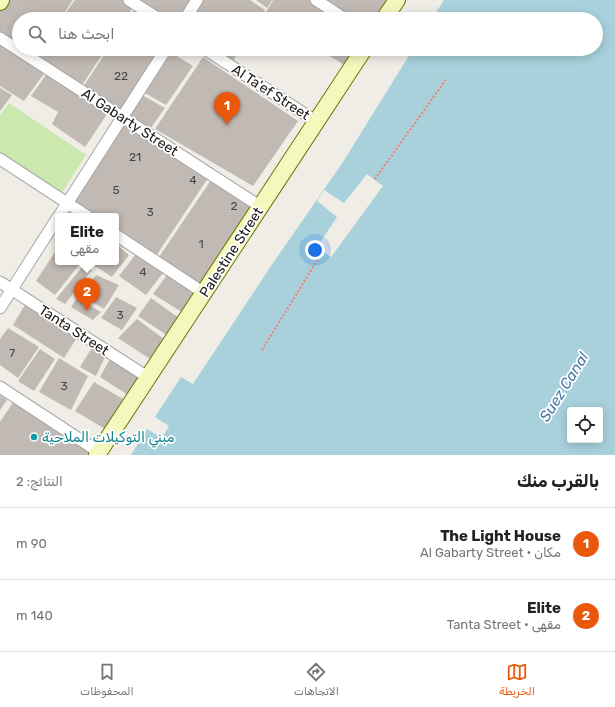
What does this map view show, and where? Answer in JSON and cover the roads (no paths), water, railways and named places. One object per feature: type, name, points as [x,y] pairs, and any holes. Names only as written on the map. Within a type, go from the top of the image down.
[{"type":"street","points":[[129,0],[148,12]]},
{"type":"street","points":[[189,12],[197,0]]},
{"type":"street","points":[[316,0],[334,12]]},
{"type":"street","points":[[389,12],[397,0]]},
{"type":"street","name":"Al Gabarty Street","points":[[0,38],[12,46]]},
{"type":"street","name":"Al Gabarty Street","points":[[28,56],[261,207]]},
{"type":"street","points":[[61,213],[161,56]]},
{"type":"street","name":"Al Ta'ef Street","points":[[216,56],[317,122]]},
{"type":"street","name":"Palestine Street","points":[[98,453],[359,56]]},
{"type":"street","points":[[0,159],[82,213]]},
{"type":"street","points":[[0,308],[55,222]]},
{"type":"street","points":[[119,237],[204,293]]},
{"type":"street","name":"Tanta Street","points":[[0,282],[148,378]]},
{"type":"street","points":[[0,388],[98,453]]},
{"type":"water","name":"Suez Canal","points":[[444,0],[615,0],[615,455],[131,455],[147,429],[162,438],[169,426],[155,417],[181,377],[193,384],[271,266],[343,162],[409,56],[603,56],[603,12],[436,12]]},
{"type":"place","name":"The Light House","points":[[227,125]]},
{"type":"place","name":"Elite","points":[[87,311]]},
{"type":"place","name":"مبني التوكيلات الملاحية","points":[[34,437]]}]
